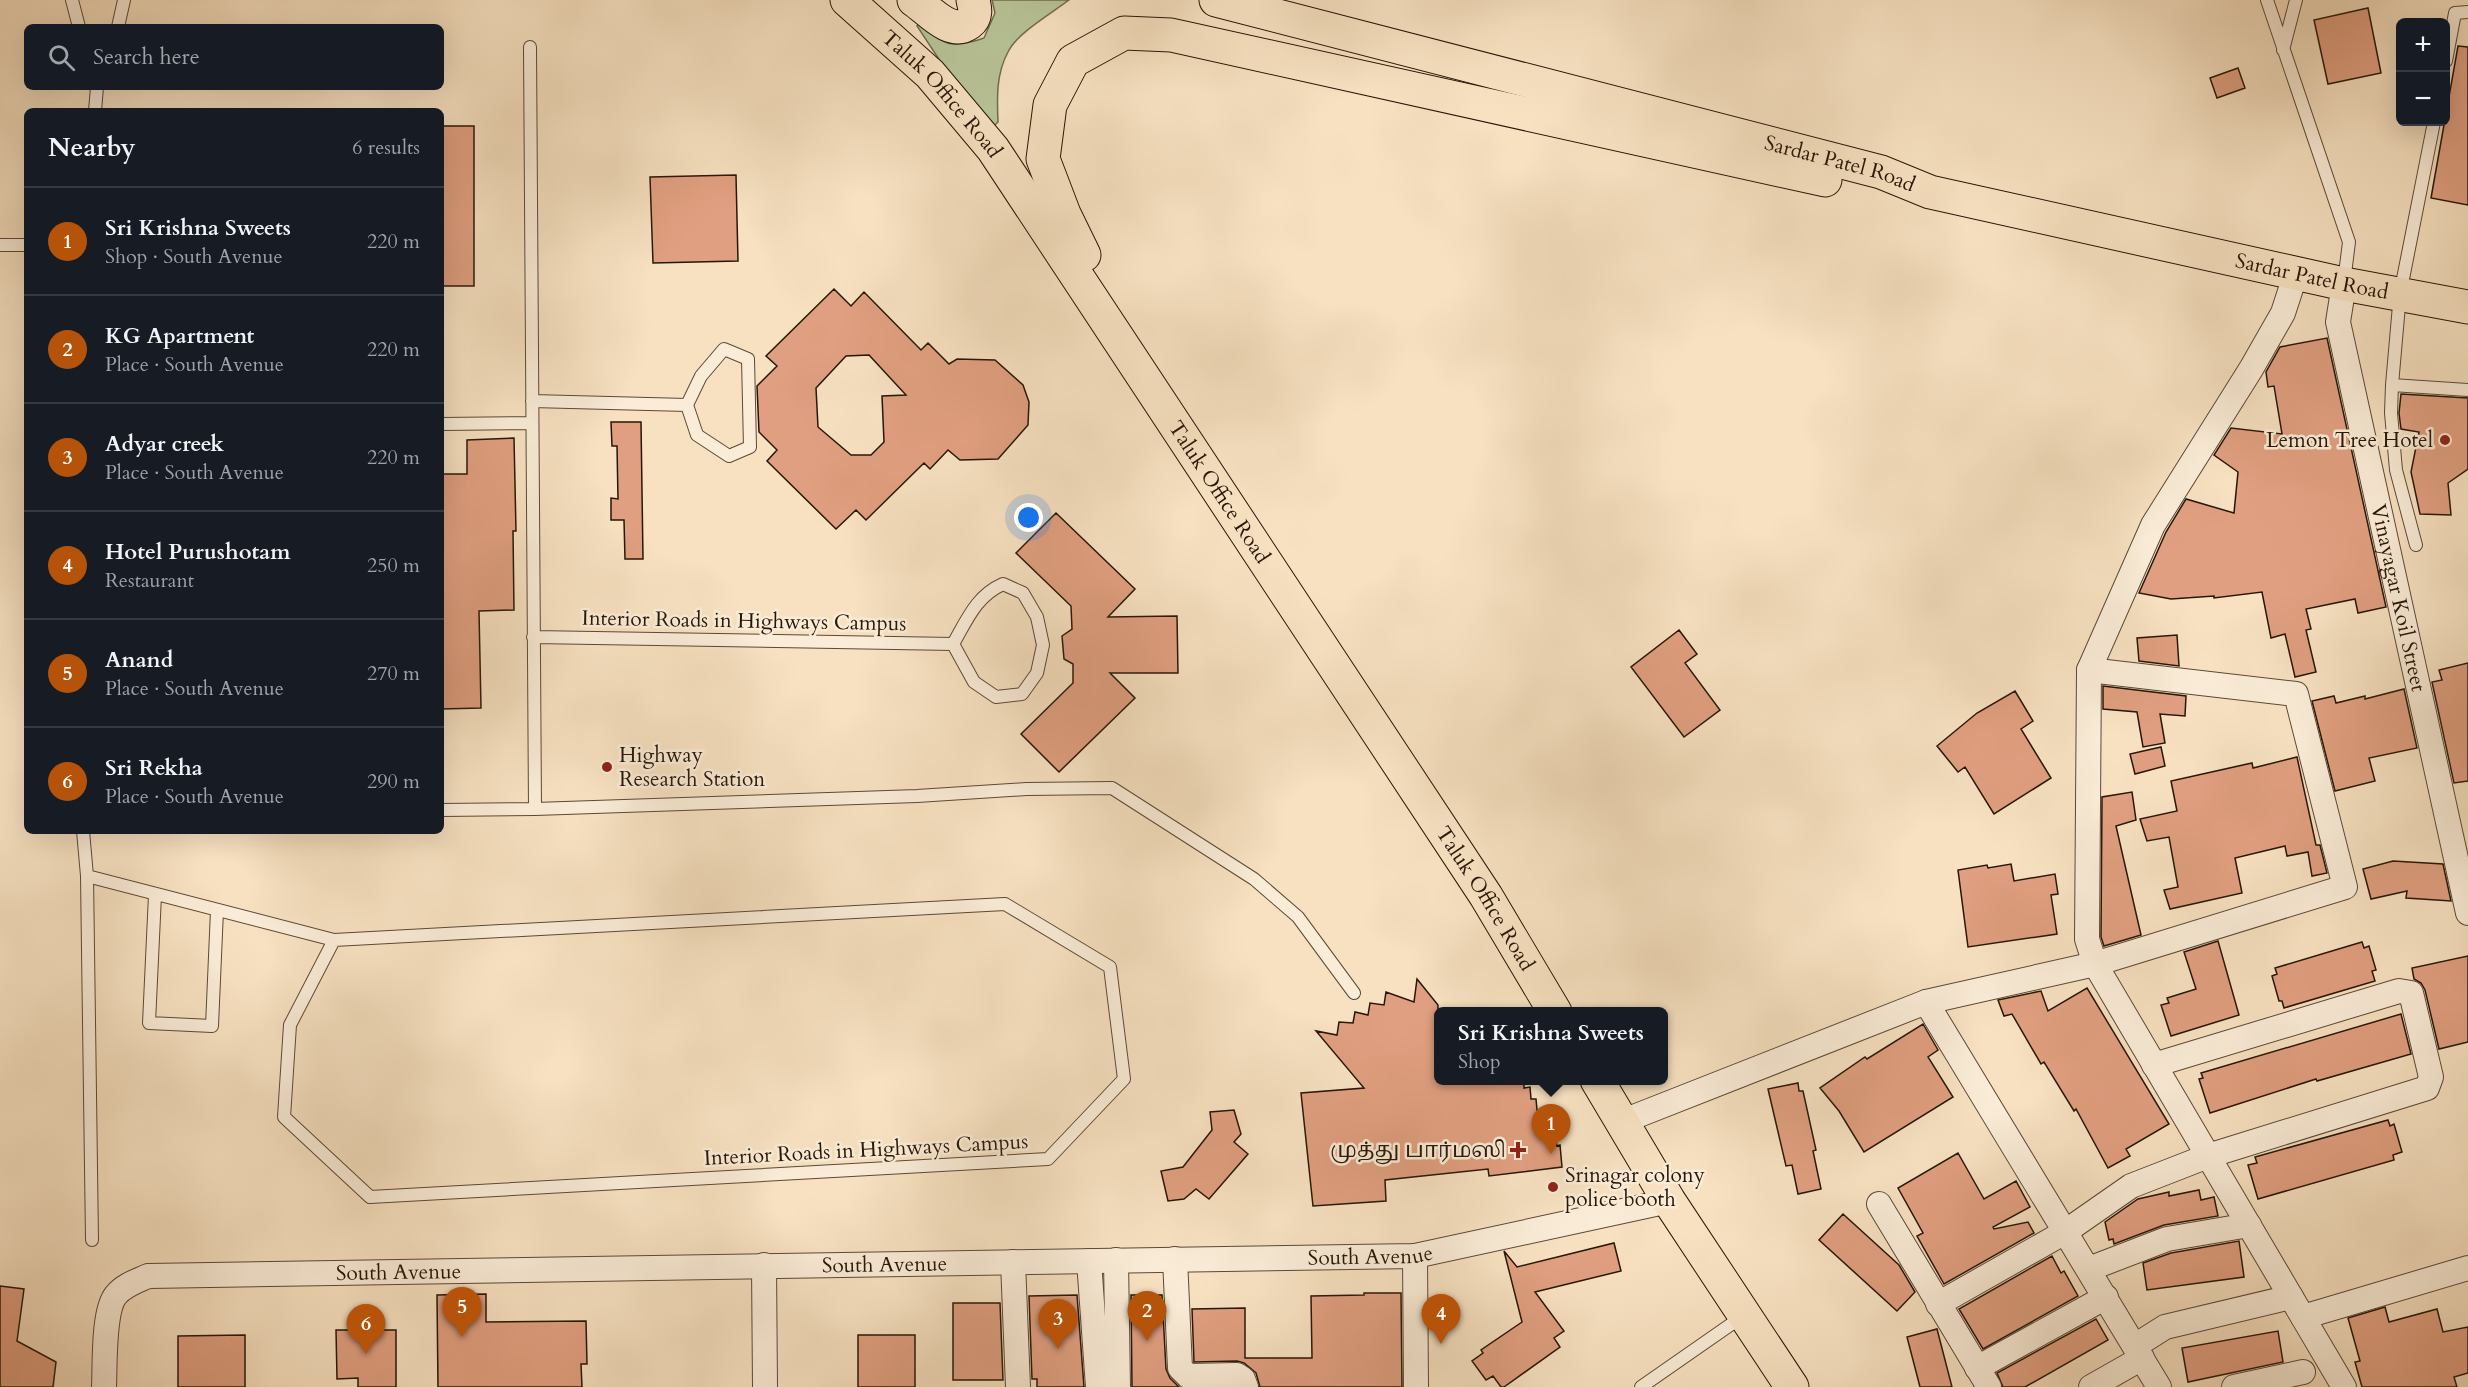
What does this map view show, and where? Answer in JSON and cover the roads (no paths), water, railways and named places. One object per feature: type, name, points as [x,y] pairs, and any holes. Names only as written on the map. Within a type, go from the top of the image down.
[{"type":"main road","name":"Taluk Office Road","points":[[847,0],[930,74],[993,148],[1486,896],[1553,1007]]},
{"type":"main road","points":[[914,0],[944,23],[956,26],[969,24],[973,19],[975,14],[973,0]]},
{"type":"main road","name":"Sardar Patel Road","points":[[1216,0],[1881,172],[1930,192],[2344,284],[2468,307]]},
{"type":"main road","points":[[1133,360],[1064,214],[1043,159],[1050,105],[1073,61],[1124,33],[1171,35],[1875,191],[1930,192]]},
{"type":"main road","points":[[1600,1085],[1669,1201],[1792,1387]]},
{"type":"street","points":[[2295,273],[2283,313],[2257,360],[2153,525],[2089,670],[2088,939],[2095,964],[2344,1387]]},
{"type":"street","name":"Vinayagar Koil Street","points":[[2344,284],[2338,322],[2468,913]]},
{"type":"street","points":[[1621,1122],[1926,1002],[2095,964],[2345,887],[2296,694],[2089,670]]},
{"type":"street","points":[[1938,1304],[2065,1232],[2131,1186],[2208,1156],[2427,1088],[2431,1077],[2411,993],[2399,991],[2154,1065]]},
{"type":"street","points":[[1926,1002],[2159,1387]]},
{"type":"street","name":"South Avenue","points":[[104,1387],[109,1310],[115,1296],[121,1290],[148,1276],[1415,1256],[1669,1201]]},
{"type":"street","points":[[1879,1204],[1983,1378],[2106,1297]]},
{"type":"street","points":[[2089,1269],[2167,1239],[2249,1225]]},
{"type":"street","points":[[1415,1256],[1416,1387]]},
{"type":"street","points":[[1175,1259],[1180,1368],[1188,1376],[1236,1376],[1243,1379],[1246,1387]]},
{"type":"street","points":[[1116,1260],[1118,1387]]},
{"type":"street","points":[[1089,1261],[1098,1387]]},
{"type":"street","points":[[1013,1262],[1018,1387]]},
{"type":"street","points":[[764,1265],[765,1387]]},
{"type":"street","points":[[2091,1387],[2139,1352],[2165,1327],[2297,1307],[2468,1268]]},
{"type":"street","points":[[2234,1387],[2303,1372]]},
{"type":"lane","points":[[72,0],[78,24]]},
{"type":"lane","points":[[119,24],[124,0]]},
{"type":"lane","points":[[2267,0],[2349,242],[2344,284]]},
{"type":"lane","points":[[2283,51],[2296,0]]},
{"type":"lane","points":[[2450,37],[2455,13],[2468,12]]},
{"type":"lane","points":[[530,47],[535,809]]},
{"type":"lane","points":[[94,108],[97,90]]},
{"type":"lane","points":[[2415,545],[2396,471],[2391,413],[2392,385],[2400,294],[2433,126]]},
{"type":"lane","points":[[0,245],[24,245]]},
{"type":"lane","points":[[724,349],[748,359],[750,447],[729,456],[697,435],[687,405],[700,376],[724,349]]},
{"type":"lane","points":[[2392,385],[2468,390]]},
{"type":"lane","points":[[532,401],[687,405]]},
{"type":"lane","points":[[444,424],[532,423]]},
{"type":"lane","points":[[1003,584],[1023,593],[1037,617],[1043,645],[1037,673],[1022,694],[996,697],[974,682],[953,644],[987,591],[1003,584]]},
{"type":"lane","name":"Interior Roads in Highways Campus","points":[[533,638],[953,644]]},
{"type":"lane","points":[[444,810],[535,809],[917,796],[1026,789],[1112,788],[1254,879],[1298,916],[1354,993]]},
{"type":"lane","points":[[83,834],[87,876],[92,1240]]},
{"type":"lane","name":"Interior Roads in Highways Campus","points":[[87,876],[334,940],[1005,904],[1110,967],[1125,1079],[1048,1159],[370,1197],[284,1117],[290,1025],[334,940]]},
{"type":"lane","points":[[155,895],[149,1023],[212,1026],[217,910]]},
{"type":"lane","points":[[1641,1387],[1743,1316]]},
{"type":"place","name":"Lemon Tree Hotel","points":[[2445,440]]},
{"type":"place","name":"Highway Research Station","points":[[607,767]]},
{"type":"place","name":"முத்து பார்மஸி","points":[[1518,1150]]},
{"type":"place","name":"Sri Krishna Sweets","points":[[1551,1154]]},
{"type":"place","name":"Srinagar colony police booth","points":[[1553,1187]]},
{"type":"place","name":"Anand","points":[[462,1337]]},
{"type":"place","name":"KG Apartment","points":[[1147,1341]]},
{"type":"place","name":"Hotel Purushotam","points":[[1441,1344]]},
{"type":"place","name":"Adyar creek","points":[[1058,1349]]},
{"type":"place","name":"Sri Rekha","points":[[366,1354]]}]
